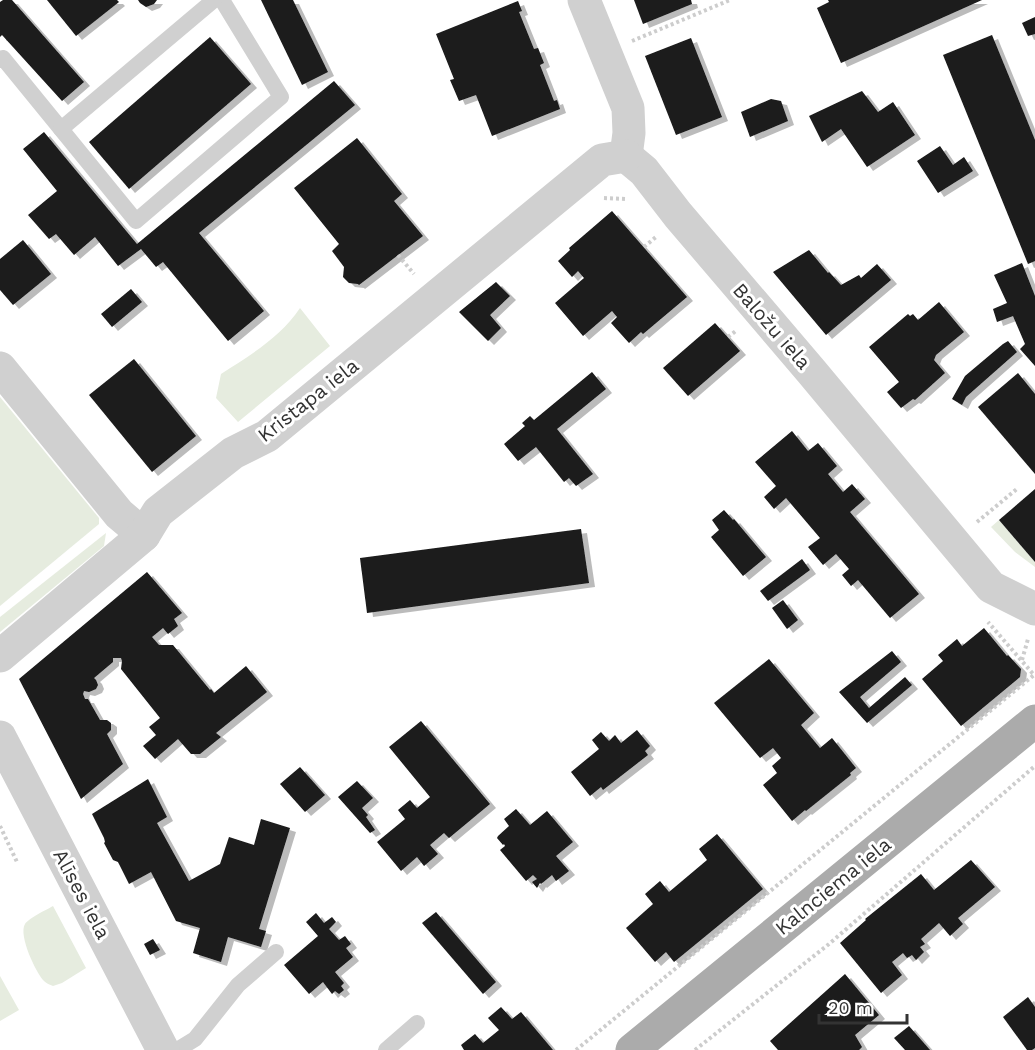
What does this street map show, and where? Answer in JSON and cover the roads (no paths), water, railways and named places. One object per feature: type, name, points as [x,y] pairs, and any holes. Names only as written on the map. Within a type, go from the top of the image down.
[{"type":"main road","name":"Kalnciema iela","points":[[632,1050],[1035,721]]},
{"type":"street","points":[[584,0],[628,108],[629,133],[626,156]]},
{"type":"street","name":"Kristapa iela","points":[[0,656],[144,535],[158,512],[233,453],[267,436],[603,160],[626,156]]},
{"type":"street","name":"Baložu iela","points":[[626,156],[644,171],[678,215],[991,587],[1032,623]]},
{"type":"street","points":[[0,368],[119,514],[144,535]]},
{"type":"street","name":"Alīses iela","points":[[0,737],[163,1050]]},
{"type":"lane","points":[[61,129],[214,0]]},
{"type":"lane","points":[[0,60],[3,58],[136,221],[281,97],[222,0]]},
{"type":"lane","points":[[177,1050],[195,1039],[238,985],[276,952]]},
{"type":"lane","points":[[386,1050],[417,1023]]}]
